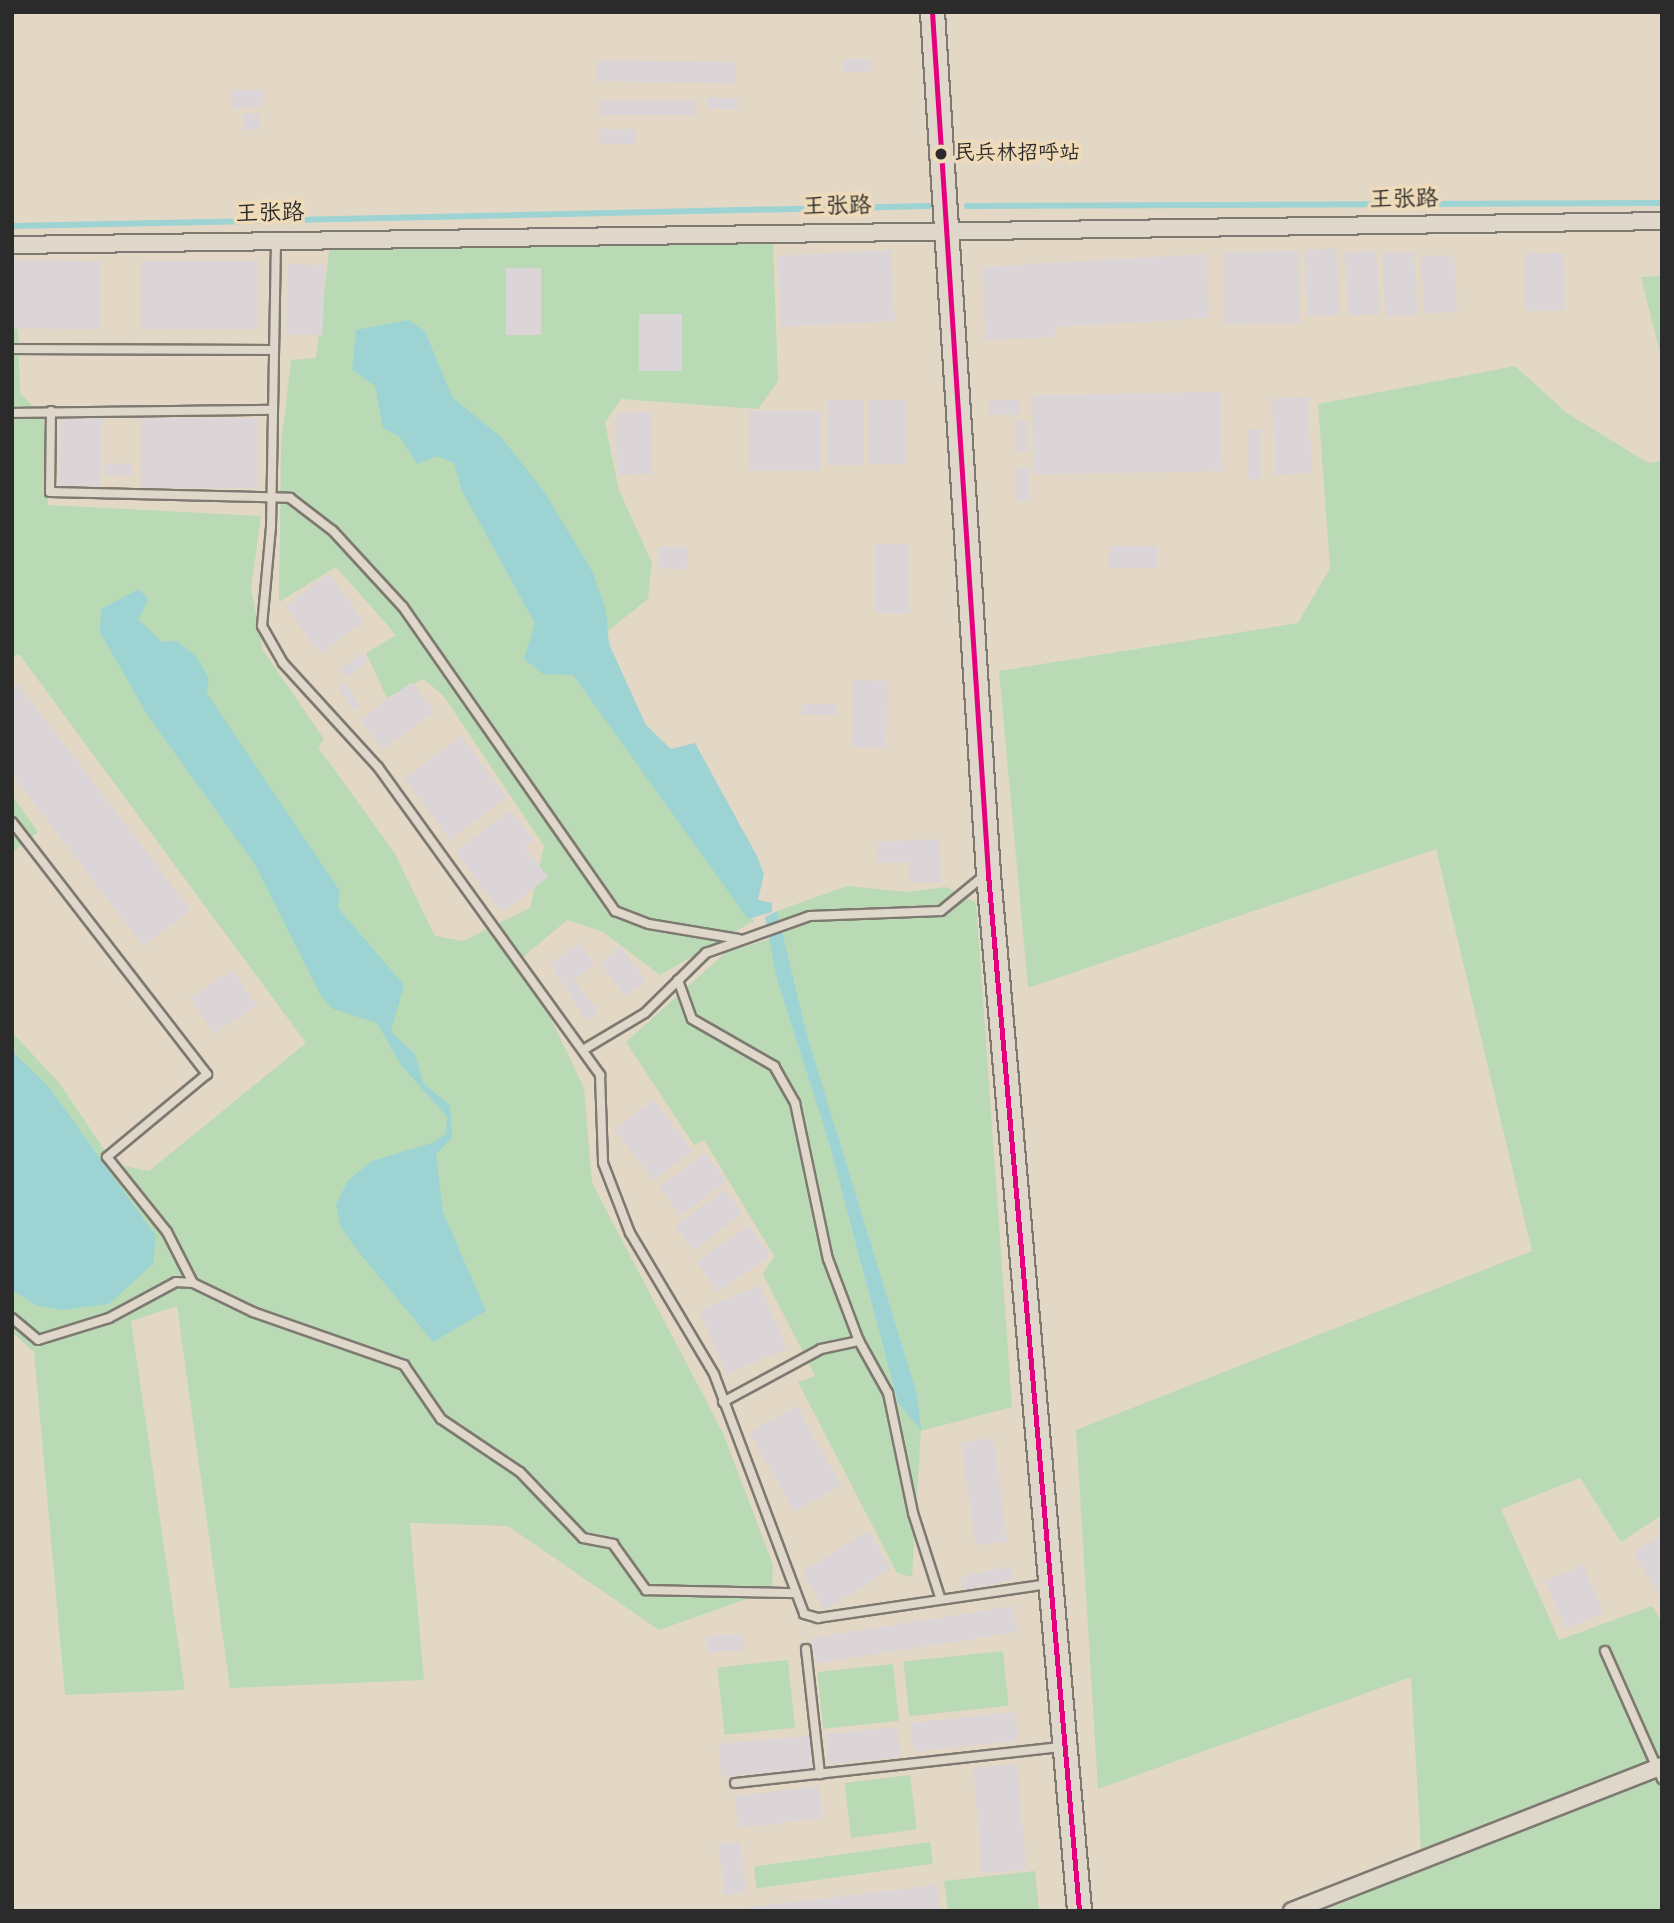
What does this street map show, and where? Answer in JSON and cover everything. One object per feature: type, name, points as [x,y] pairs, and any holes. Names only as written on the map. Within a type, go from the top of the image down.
[{"type":"main road","points":[[932,12],[950,230],[988,874],[1048,1584],[1079,1911]]},
{"type":"street","name":"王张路","points":[[12,245],[276,238],[1662,221]]},
{"type":"street","points":[[1292,1911],[1661,1771]]},
{"type":"lane","points":[[276,238],[271,350],[271,498],[262,626],[283,663],[378,767],[600,1075],[603,1163],[630,1233],[676,1304],[723,1402],[795,1593],[813,1618],[940,1597],[1048,1584]]},
{"type":"lane","points":[[12,349],[271,350]]},
{"type":"lane","points":[[12,412],[271,410]]},
{"type":"lane","points":[[51,411],[50,492],[290,498],[333,531],[403,607],[615,911],[649,924],[739,939]]},
{"type":"lane","points":[[12,822],[207,1074],[107,1157],[167,1232],[192,1283]]},
{"type":"lane","points":[[583,1050],[645,1013],[706,953],[739,939],[810,916],[941,911],[977,875],[988,874]]},
{"type":"lane","points":[[678,980],[692,1019],[774,1066],[796,1103],[828,1259],[859,1341],[888,1393],[913,1513],[940,1597]]},
{"type":"lane","points":[[12,1318],[38,1340],[109,1318],[176,1282],[192,1283],[253,1312],[404,1365],[441,1419],[520,1472],[583,1538],[613,1544],[646,1590],[795,1593]]},
{"type":"lane","points":[[723,1402],[821,1349],[859,1341]]},
{"type":"lane","points":[[806,1649],[820,1774]]},
{"type":"lane","points":[[1605,1651],[1661,1771]]},
{"type":"lane","points":[[735,1783],[1064,1746]]},
{"type":"green space","points":[[773,242],[778,381],[758,409],[621,399],[605,423],[619,490],[652,563],[648,599],[608,631],[573,675],[754,921],[660,975],[603,932],[567,920],[522,958],[584,1088],[592,1183],[723,1433],[773,1565],[772,1590],[659,1630],[508,1526],[410,1523],[424,1680],[230,1688],[177,1306],[131,1321],[185,1690],[65,1695],[34,1352],[12,1332],[12,1032],[60,1084],[114,1164],[149,1171],[306,1043],[19,654],[12,658],[12,329],[18,329],[20,393],[44,419],[48,505],[261,516],[251,589],[263,650],[324,739],[318,747],[394,852],[435,936],[463,941],[530,908],[544,846],[443,695],[423,679],[387,698],[366,653],[396,635],[336,567],[279,602],[281,445],[291,360],[316,358],[330,245]]},
{"type":"green space","points":[[1662,276],[1662,360],[1641,277]]},
{"type":"green space","points":[[1515,366],[1567,413],[1648,463],[1662,461],[1662,1515],[1621,1542],[1580,1478],[1501,1509],[1559,1640],[1652,1606],[1662,1623],[1662,1911],[1325,1911],[1422,1867],[1411,1677],[1098,1789],[1076,1430],[1532,1251],[1436,849],[1028,988],[999,671],[1298,623],[1330,568],[1318,404]]},
{"type":"green space","points":[[12,795],[38,832],[12,853]]},
{"type":"green space","points":[[847,886],[907,892],[946,887],[976,903],[1012,1407],[921,1431],[912,1577],[897,1573],[798,1382],[815,1376],[763,1274],[774,1256],[704,1140],[694,1145],[626,1042],[726,952],[771,939],[777,980],[829,1143],[898,1403],[920,1430],[917,1394],[808,1038],[777,911]]},
{"type":"green space","points":[[1003,1651],[1009,1706],[909,1716],[904,1661]]},
{"type":"green space","points":[[788,1660],[795,1728],[724,1735],[717,1667]]},
{"type":"green space","points":[[893,1664],[899,1721],[823,1729],[817,1672]]},
{"type":"green space","points":[[910,1775],[917,1830],[851,1838],[844,1783]]},
{"type":"green space","points":[[930,1842],[933,1864],[757,1889],[754,1867]]},
{"type":"green space","points":[[1035,1871],[1039,1911],[948,1911],[944,1881]]},
{"type":"water","points":[[408,320],[425,331],[452,397],[502,438],[545,493],[593,573],[606,611],[609,644],[646,725],[671,749],[695,743],[757,856],[764,874],[758,900],[772,903],[772,912],[748,919],[573,675],[543,674],[524,659],[535,623],[462,491],[454,463],[437,456],[417,464],[400,437],[383,428],[375,386],[352,370],[356,330]]},
{"type":"water","points":[[139,589],[148,599],[139,620],[162,642],[177,641],[197,657],[209,679],[206,692],[340,891],[338,908],[404,985],[391,1032],[415,1054],[423,1083],[450,1105],[452,1138],[436,1154],[443,1212],[486,1311],[433,1342],[340,1226],[336,1205],[348,1180],[372,1161],[432,1143],[446,1134],[447,1117],[401,1065],[377,1023],[333,1009],[321,996],[254,863],[148,716],[100,632],[101,609]]},
{"type":"water","points":[[777,911],[808,1038],[917,1394],[921,1431],[898,1403],[829,1143],[777,980],[765,917]]},
{"type":"water","points":[[12,1051],[48,1086],[156,1236],[153,1264],[109,1304],[62,1310],[37,1306],[12,1290]]},
{"type":"building","points":[[843,59],[871,59],[871,72],[843,72]]},
{"type":"building","points":[[598,60],[736,62],[736,83],[598,81]]},
{"type":"building","points":[[231,90],[263,90],[263,105],[231,110]]},
{"type":"building","points":[[708,98],[737,98],[737,109],[708,109]]},
{"type":"building","points":[[600,100],[696,100],[696,115],[600,115]]},
{"type":"building","points":[[243,114],[259,114],[259,130],[243,130]]},
{"type":"building","points":[[599,129],[635,129],[635,144],[599,144]]},
{"type":"building","points":[[1336,248],[1340,315],[1308,317],[1304,250]]},
{"type":"building","points":[[891,250],[895,321],[781,327],[777,256]]},
{"type":"building","points":[[1298,251],[1299,323],[1224,324],[1223,252]]},
{"type":"building","points":[[1376,251],[1380,314],[1348,316],[1344,253]]},
{"type":"building","points":[[1414,252],[1417,315],[1385,317],[1382,254]]},
{"type":"building","points":[[1564,253],[1565,310],[1526,311],[1525,254]]},
{"type":"building","points":[[1206,254],[1209,318],[1054,327],[1055,337],[986,340],[982,267]]},
{"type":"building","points":[[1454,255],[1457,312],[1424,314],[1421,257]]},
{"type":"building","points":[[12,260],[101,262],[100,330],[12,328]]},
{"type":"building","points":[[141,261],[257,261],[257,329],[141,329]]},
{"type":"building","points":[[288,264],[325,265],[323,335],[286,334]]},
{"type":"building","points":[[506,268],[541,268],[541,335],[506,335]]},
{"type":"building","points":[[639,314],[682,314],[682,371],[639,371]]},
{"type":"building","points":[[1221,392],[1222,471],[1033,474],[1032,395]]},
{"type":"building","points":[[1308,397],[1312,473],[1276,475],[1272,399]]},
{"type":"building","points":[[827,400],[864,400],[864,465],[827,465]]},
{"type":"building","points":[[869,400],[905,400],[905,464],[869,464]]},
{"type":"building","points":[[989,400],[1020,400],[1020,415],[989,415]]},
{"type":"building","points":[[750,411],[821,411],[821,471],[750,471]]},
{"type":"building","points":[[651,412],[652,474],[617,475],[616,413]]},
{"type":"building","points":[[61,414],[102,415],[101,487],[60,486]]},
{"type":"building","points":[[142,418],[257,418],[257,488],[142,488]]},
{"type":"building","points":[[1015,421],[1028,421],[1028,452],[1015,452]]},
{"type":"building","points":[[1247,429],[1261,429],[1262,479],[1248,479]]},
{"type":"building","points":[[106,463],[132,464],[132,476],[106,475]]},
{"type":"building","points":[[1015,467],[1029,467],[1030,501],[1016,501]]},
{"type":"building","points":[[875,544],[910,544],[910,613],[875,613]]},
{"type":"building","points":[[659,546],[688,548],[686,570],[657,568]]},
{"type":"building","points":[[1110,546],[1157,546],[1157,568],[1110,568]]},
{"type":"building","points":[[329,574],[364,622],[320,653],[285,606]]},
{"type":"building","points":[[362,652],[369,661],[347,678],[340,669]]},
{"type":"building","points":[[854,680],[888,681],[886,748],[852,747]]},
{"type":"building","points":[[412,682],[434,712],[382,750],[360,720]]},
{"type":"building","points":[[345,683],[361,705],[353,711],[338,688]]},
{"type":"building","points":[[18,684],[191,910],[143,946],[12,774],[12,688]]},
{"type":"building","points":[[801,704],[835,704],[835,715],[801,715]]},
{"type":"building","points":[[461,736],[507,797],[450,839],[404,779]]},
{"type":"building","points":[[510,810],[534,840],[524,847],[548,877],[502,912],[455,852]]},
{"type":"building","points":[[939,839],[942,882],[910,883],[909,862],[878,863],[877,842]]},
{"type":"building","points":[[578,943],[595,964],[574,980],[599,1011],[587,1021],[551,965]]},
{"type":"building","points":[[620,947],[646,980],[625,996],[600,963]]},
{"type":"building","points":[[233,970],[256,1006],[214,1034],[190,998]]},
{"type":"building","points":[[654,1100],[693,1151],[653,1181],[615,1129]]},
{"type":"building","points":[[705,1153],[726,1181],[681,1215],[659,1187]]},
{"type":"building","points":[[724,1189],[743,1214],[694,1250],[675,1226]]},
{"type":"building","points":[[749,1225],[770,1255],[718,1292],[697,1262]]},
{"type":"building","points":[[760,1285],[787,1349],[726,1374],[699,1311]]},
{"type":"building","points":[[797,1406],[841,1486],[794,1512],[750,1432]]},
{"type":"building","points":[[993,1438],[1007,1541],[976,1545],[961,1442]]},
{"type":"building","points":[[868,1531],[891,1568],[825,1610],[802,1572]]},
{"type":"building","points":[[1662,1535],[1662,1599],[1633,1552]]},
{"type":"building","points":[[1583,1565],[1603,1613],[1566,1629],[1545,1581]]},
{"type":"building","points":[[1011,1566],[1014,1580],[963,1591],[960,1577]]},
{"type":"building","points":[[1013,1606],[1017,1632],[816,1664],[812,1638]]},
{"type":"building","points":[[743,1634],[744,1650],[707,1653],[706,1637]]},
{"type":"building","points":[[1015,1712],[1018,1741],[914,1752],[911,1723]]},
{"type":"building","points":[[897,1727],[900,1757],[829,1764],[825,1735]]},
{"type":"building","points":[[811,1736],[814,1769],[721,1777],[718,1744]]},
{"type":"building","points":[[1017,1764],[1026,1870],[982,1873],[973,1768]]},
{"type":"building","points":[[819,1786],[823,1818],[739,1828],[735,1796]]},
{"type":"building","points":[[740,1842],[746,1893],[724,1895],[718,1845]]},
{"type":"building","points":[[937,1885],[940,1911],[745,1911],[744,1908]]},
{"type":"waterway","points":[[967,206],[1662,203]]},
{"type":"waterway","points":[[291,220],[929,206]]},
{"type":"waterway","points":[[12,226],[260,221]]},
{"type":"transit line","points":[[932,12],[988,874],[1079,1911]]},
{"type":"place","name":"民兵林招呼站","points":[[941,154]]}]
